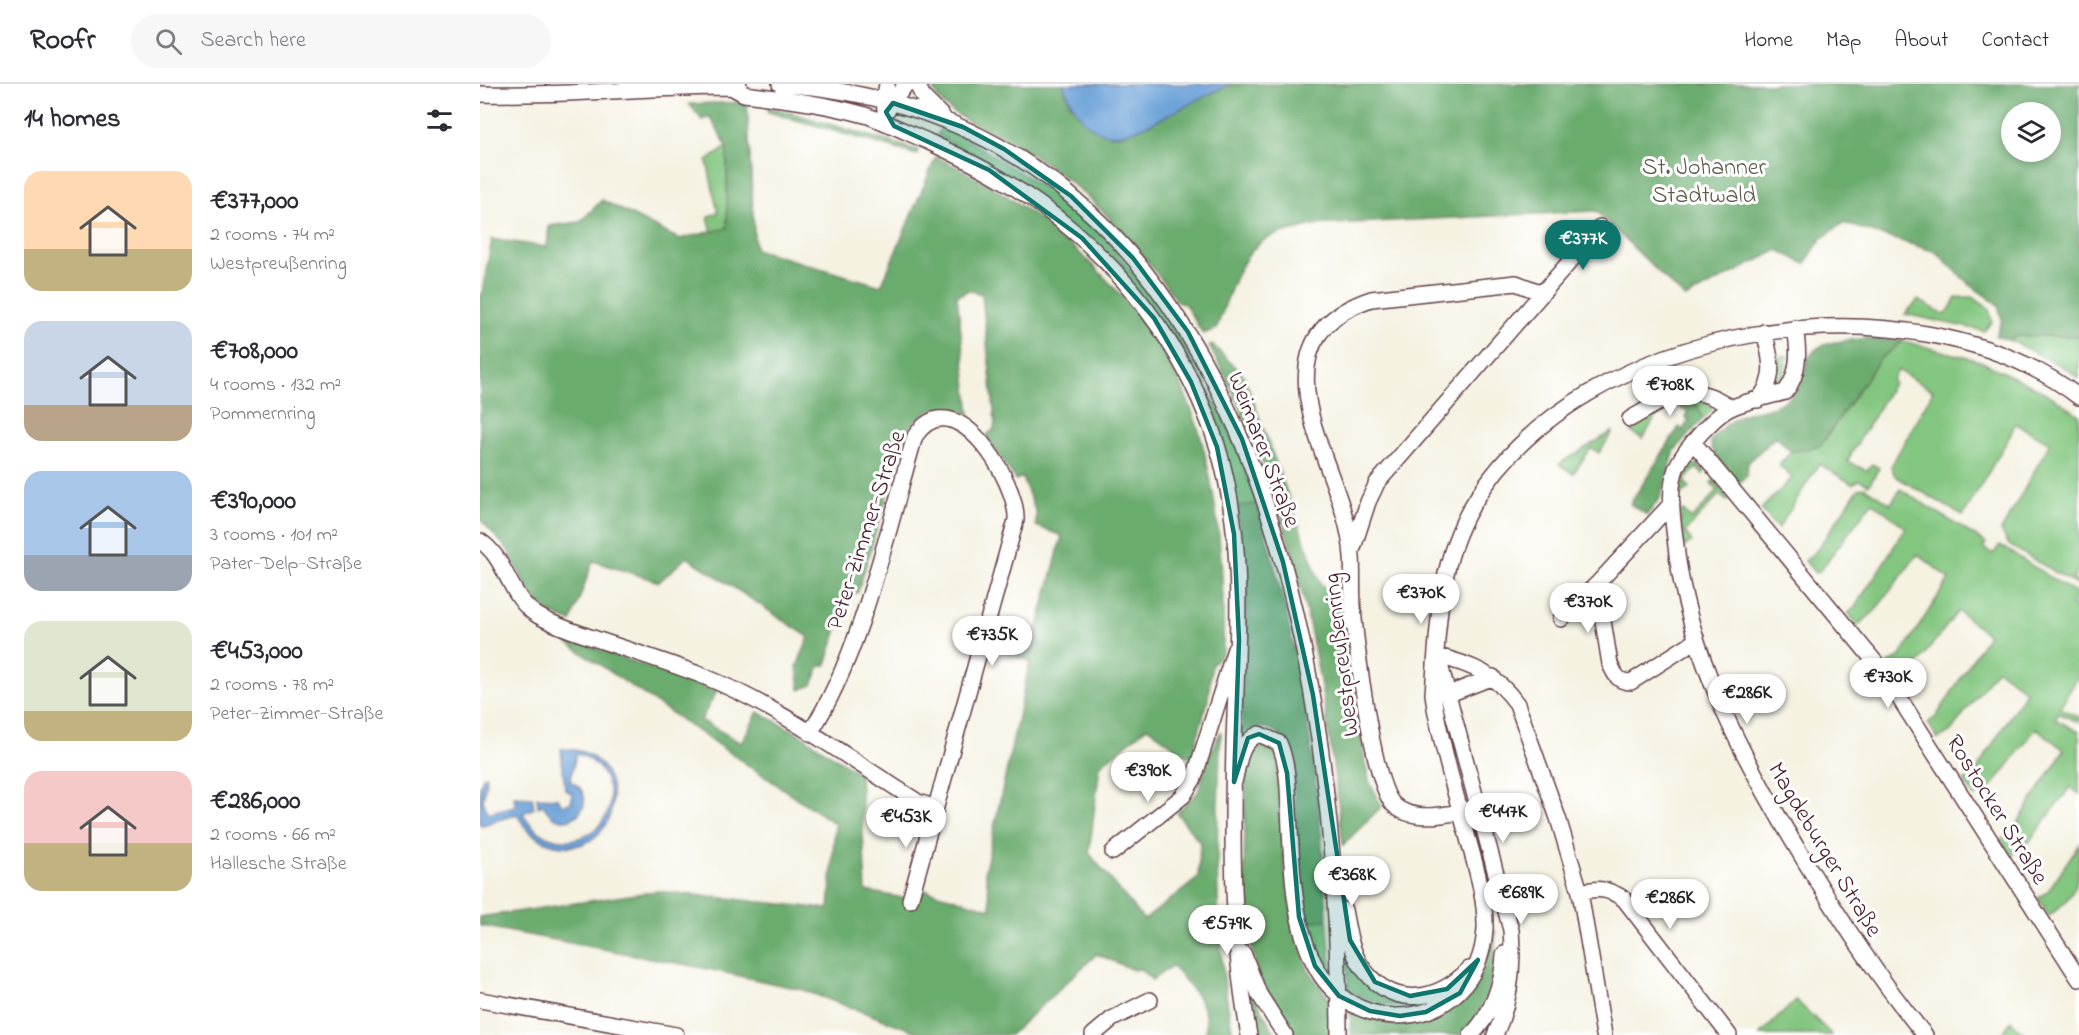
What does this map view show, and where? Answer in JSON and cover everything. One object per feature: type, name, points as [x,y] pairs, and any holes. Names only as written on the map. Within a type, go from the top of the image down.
[{"type":"street","name":"Weimarer Straße","points":[[780,84],[791,84],[884,108],[943,117],[1013,154],[1071,196],[1099,222],[1159,291],[1211,373],[1242,439],[1286,573],[1313,695],[1333,856],[1339,1035]]},
{"type":"street","points":[[887,84],[884,108],[894,126],[979,165],[1053,213],[1116,273],[1170,342],[1191,382],[1217,447],[1234,534],[1239,640],[1234,782],[1234,906],[1237,964],[1248,1035]]},
{"type":"street","points":[[480,94],[543,94],[644,87],[736,86],[744,94],[839,109],[884,108],[906,84]]},
{"type":"street","points":[[917,84],[923,97],[943,117]]},
{"type":"street","name":"Westpreußenring","points":[[1352,554],[1368,502],[1377,483],[1600,227]]},
{"type":"street","name":"Westpreußenring","points":[[1476,808],[1433,815],[1404,812],[1395,806],[1384,790],[1376,761],[1356,635],[1352,554],[1340,499],[1308,399],[1307,368],[1317,337],[1332,318],[1348,306],[1371,299],[1516,283],[1542,293]]},
{"type":"street","points":[[1234,782],[1244,744],[1248,738],[1259,734],[1279,743],[1287,773],[1299,917],[1315,966],[1339,996],[1363,1008],[1387,1016],[1426,1012],[1460,993],[1467,985],[1478,960],[1485,928],[1484,907],[1433,694],[1440,596],[1445,571],[1458,532],[1481,492],[1525,441],[1579,401],[1642,368],[1708,345],[1764,332],[1795,328],[1839,325],[1879,327],[1939,336],[2022,363],[2079,396]]},
{"type":"street","name":"Magdeburger Straße","points":[[1795,328],[1799,352],[1791,385],[1785,392],[1731,408],[1693,442],[1677,467],[1672,502],[1677,558],[1695,641],[1728,723],[1787,831],[1871,966],[1925,1035]]},
{"type":"street","points":[[1758,400],[1767,390],[1772,376],[1771,356],[1764,332]]},
{"type":"street","points":[[1630,419],[1690,391],[1706,392],[1731,408]]},
{"type":"street","name":"Peter-Zimmer-Straße","points":[[810,733],[824,712],[860,621],[915,436],[927,423],[936,420],[965,424],[995,462],[1007,483],[1014,499],[1016,520],[909,900]]},
{"type":"street","name":"Rostocker Straße","points":[[1693,442],[1880,668],[2079,979]]},
{"type":"street","points":[[1561,619],[1597,584],[1672,502]]},
{"type":"street","points":[[480,541],[489,546],[512,590],[524,604],[547,621],[703,676],[767,707],[918,802],[934,807]]},
{"type":"street","points":[[1597,584],[1610,664],[1615,675],[1623,682],[1631,682],[1695,641]]},
{"type":"street","points":[[1113,852],[1183,796],[1194,778],[1228,665],[1239,640]]},
{"type":"street","points":[[1437,656],[1467,663],[1493,677],[1507,689],[1520,710],[1558,818],[1580,892],[1604,1035]]},
{"type":"street","points":[[1437,656],[1449,694],[1476,808],[1511,930],[1514,963],[1509,993],[1495,1035]]},
{"type":"street","points":[[1449,694],[1493,677]]},
{"type":"street","points":[[1333,856],[1350,940],[1360,964],[1376,982],[1400,994],[1425,997],[1447,989],[1478,960]]},
{"type":"street","points":[[1580,892],[1598,888],[1611,890],[1624,899],[1730,1035]]},
{"type":"street","points":[[1471,1035],[1492,1002],[1504,964],[1505,929],[1498,889]]},
{"type":"street","points":[[1234,906],[1252,980],[1266,1008],[1285,1035]]},
{"type":"street","points":[[480,1000],[676,1035]]},
{"type":"street","points":[[1093,1035],[1112,1019],[1150,1000]]},
{"type":"highlighted area","points":[[893,103],[963,127],[1004,149],[1071,196],[1133,258],[1188,332],[1242,439],[1283,562],[1313,695],[1350,940],[1375,982],[1410,996],[1447,989],[1478,960],[1460,993],[1426,1012],[1400,1016],[1370,1011],[1339,996],[1315,966],[1299,917],[1287,773],[1279,743],[1259,734],[1248,738],[1234,782],[1239,640],[1234,534],[1217,447],[1191,382],[1154,318],[1082,238],[989,170],[894,126],[886,112]]},
{"type":"green space","name":"St. Johanner Stadtwald","points":[[932,84],[1063,84],[1070,104],[1115,135],[1234,84],[2079,84],[2079,336],[2013,336],[2011,341],[1996,336],[2002,320],[1998,305],[1969,284],[1936,252],[1843,223],[1821,239],[1805,264],[1778,250],[1685,298],[1596,211],[1313,225],[1279,234],[1268,238],[1249,254],[1236,278],[1216,329],[1203,334],[1185,304],[1178,302],[1142,254],[1104,212],[1083,193],[1037,157],[1011,141],[964,119],[936,95]]},
{"type":"green space","points":[[747,102],[755,249],[881,286],[936,157],[977,178],[1018,204],[1094,267],[1127,303],[1156,342],[1180,384],[1198,428],[1216,512],[1222,568],[1223,653],[1212,664],[1208,700],[1191,759],[1147,727],[1100,766],[1089,853],[1144,920],[1198,878],[1200,843],[1177,813],[1198,792],[1210,753],[1221,731],[1217,845],[1219,921],[1233,1035],[1205,1035],[1205,1015],[1198,997],[1172,966],[1152,980],[1140,969],[1133,970],[1097,954],[1010,1035],[925,1035],[803,990],[703,968],[480,926],[480,917],[657,891],[829,909],[835,824],[566,642],[567,638],[717,691],[701,720],[741,743],[758,712],[798,733],[860,774],[866,891],[914,900],[918,888],[991,909],[985,870],[1030,661],[987,647],[992,632],[1033,645],[1062,536],[1036,526],[1036,513],[1022,477],[1016,480],[986,436],[994,429],[995,421],[982,294],[969,290],[957,296],[970,415],[951,409],[934,410],[918,418],[905,434],[858,592],[847,596],[826,665],[820,666],[812,685],[800,690],[797,666],[809,637],[687,557],[659,582],[593,561],[571,622],[551,613],[532,598],[508,550],[480,519],[480,302],[492,239],[547,247],[549,226],[580,222],[602,200],[679,239],[727,228],[727,147],[710,117],[702,120],[689,104]]},
{"type":"green space","points":[[768,106],[918,150],[917,155],[768,112]]},
{"type":"green space","points":[[943,125],[1066,201],[1094,226],[1165,311],[1235,441],[1257,504],[1237,506],[1175,339],[1019,182],[937,135]]},
{"type":"green space","points":[[727,147],[728,228],[712,232],[708,216],[718,213],[707,161]]},
{"type":"green space","points":[[1972,297],[1989,308],[1992,322],[1984,331],[1905,314],[1918,300],[1946,315],[1956,298]]},
{"type":"green space","points":[[2013,336],[2079,336],[2079,378],[2065,368],[2011,341]]},
{"type":"green space","points":[[1865,338],[1903,341],[1879,360],[1820,446],[1791,452],[1776,436],[1748,463],[1747,476],[1739,483],[1714,452],[1711,442],[1714,436],[1737,417],[1769,408],[1788,398],[1800,384],[1810,356],[1815,350],[1832,343]]},
{"type":"green space","points":[[1903,341],[1980,361],[2048,394],[2079,415],[2079,569],[2073,579],[2079,586],[2009,545],[2001,531],[2050,443],[2015,423],[2011,434],[1963,516],[1895,476],[1891,466],[1933,391],[1898,370],[1892,380],[1894,382],[1847,461],[1867,471],[1872,464],[1879,468],[1869,485],[1860,480],[1852,484],[1819,464],[1778,529],[1761,509],[1792,478],[1779,465],[1791,452],[1820,446],[1879,360]]},
{"type":"green space","points":[[1212,344],[1244,376],[1320,583],[1343,605],[1365,763],[1370,783],[1382,806],[1343,845],[1326,716],[1301,588],[1284,526],[1263,464],[1238,404],[1209,346]]},
{"type":"green space","points":[[1787,356],[1784,381],[1779,387],[1777,357]]},
{"type":"green space","points":[[1696,398],[1712,405],[1712,410],[1703,419],[1690,399]]},
{"type":"green space","points":[[1690,399],[1698,407],[1703,419],[1675,450],[1660,498],[1647,515],[1630,504],[1679,427],[1683,430],[1689,420],[1685,417],[1688,412],[1679,407]]},
{"type":"green space","points":[[1660,409],[1643,439],[1631,432],[1642,419]]},
{"type":"green space","points":[[1613,431],[1599,453],[1591,448],[1573,474],[1559,464]]},
{"type":"green space","points":[[1690,464],[1696,464],[1705,471],[1703,474],[1696,468],[1684,481],[1690,488],[1681,494],[1684,474]]},
{"type":"green space","points":[[1714,480],[1729,499],[1727,501],[1719,495],[1685,532],[1692,541],[1684,547],[1680,513],[1683,511],[1692,519],[1718,490],[1711,483]]},
{"type":"green space","points":[[1864,487],[1891,504],[1900,489],[1986,543],[1983,548],[1993,554],[2000,545],[2078,595],[2072,606],[2079,610],[2079,675],[2060,708],[2079,717],[2079,722],[2058,713],[2055,719],[2079,732],[2079,794],[2070,787],[2027,845],[2011,855],[2001,839],[2012,832],[2064,750],[2036,728],[1992,787],[1974,797],[1964,781],[1974,774],[2026,691],[1997,669],[1951,731],[1938,739],[1928,723],[1936,717],[1988,635],[1958,611],[1909,675],[1900,682],[1888,664],[1900,656],[1949,579],[1918,554],[1874,612],[1858,625],[1848,613],[1855,607],[1906,528],[1872,502],[1819,572],[1815,573],[1805,561],[1817,550],[1858,489]]},
{"type":"green space","points":[[1257,504],[1285,607],[1305,709],[1319,813],[1327,920],[1309,921],[1300,867],[1291,751],[1282,737],[1270,729],[1257,728],[1241,735],[1246,596],[1237,506]]},
{"type":"green space","points":[[1258,743],[1275,751],[1278,761],[1285,867],[1292,917],[1308,969],[1330,1000],[1331,1035],[1294,1035],[1258,978],[1244,910],[1245,773],[1251,749]]},
{"type":"green space","points":[[2079,844],[2079,869],[2075,886],[2066,900],[2049,916],[2038,898],[2048,891]]},
{"type":"green space","points":[[1327,920],[1332,976],[1317,950],[1309,921]]},
{"type":"green space","points":[[1491,931],[1495,931],[1493,974],[1479,1012],[1460,1035],[1351,1035],[1350,1009],[1393,1021],[1412,1022],[1437,1016],[1459,1002],[1476,983],[1482,972]]},
{"type":"green space","points":[[1347,961],[1370,987],[1401,1003],[1402,1006],[1376,1003],[1349,991]]},
{"type":"green space","points":[[1246,982],[1276,1035],[1253,1035]]},
{"type":"green space","points":[[1796,1000],[1832,1035],[1760,1035]]},
{"type":"green space","points":[[2011,1021],[2025,1035],[2001,1035]]},
{"type":"water","points":[[1063,84],[1234,84],[1142,128],[1116,135],[1097,131],[1089,125],[1076,110]]},
{"type":"water","points":[[561,749],[585,753],[601,765],[610,782],[612,802],[608,820],[596,836],[579,845],[555,845],[533,834],[517,814],[480,826],[480,786],[484,776],[487,777],[483,800],[487,813],[515,806],[514,796],[532,797],[534,808],[523,813],[537,830],[553,838],[570,840],[586,835],[599,826],[608,812],[610,795],[599,768],[580,755],[576,754],[570,781],[580,789],[584,798],[583,807],[578,814],[571,819],[561,820],[552,816],[543,805],[538,807],[537,797],[558,798],[562,805],[571,803],[572,794],[565,789]]}]
